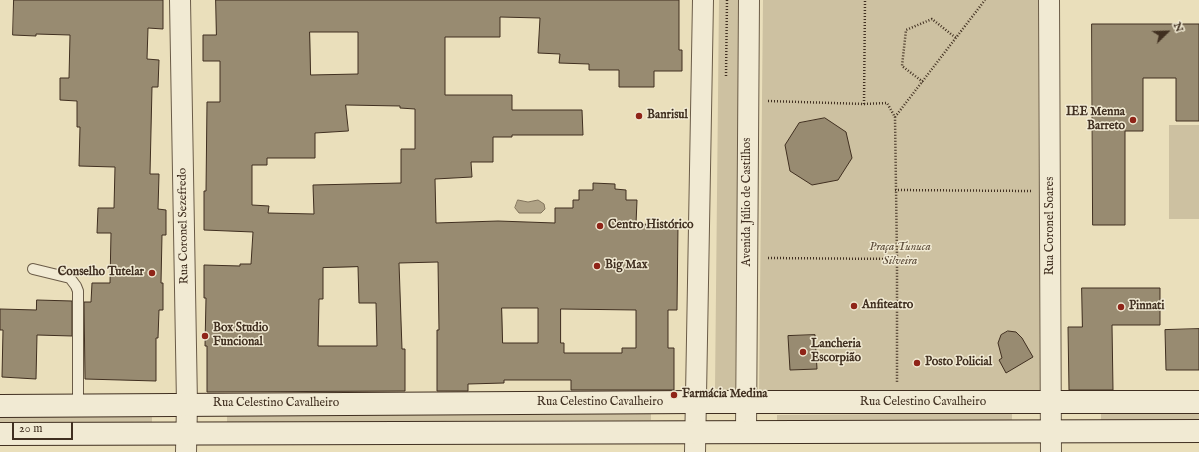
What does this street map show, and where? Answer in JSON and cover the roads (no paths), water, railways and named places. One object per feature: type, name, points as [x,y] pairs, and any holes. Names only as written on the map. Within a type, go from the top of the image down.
[{"type":"main road","name":"Rua Celestino Cavalheiro","points":[[0,406],[695,402],[1199,402]]},
{"type":"main road","points":[[0,434],[186,443],[695,442],[746,432],[1051,442],[1199,431]]},
{"type":"street","name":"Rua Coronel Sezefredo","points":[[180,0],[187,404],[186,443]]},
{"type":"street","points":[[695,442],[703,0]]},
{"type":"street","name":"Avenida Júlio de Castilhos","points":[[746,432],[749,0]]},
{"type":"street","name":"Rua Coronel Soares","points":[[1049,0],[1051,442]]},
{"type":"lane","points":[[33,269],[70,278],[78,291],[78,405]]},
{"type":"place","name":"Banrisul","points":[[639,116]]},
{"type":"place","name":"IEE Menna Barreto","points":[[1133,120]]},
{"type":"place","name":"Centro Histórico","points":[[600,226]]},
{"type":"place","name":"Big Max","points":[[597,266]]},
{"type":"place","name":"Conselho Tutelar","points":[[152,273]]},
{"type":"place","name":"Anfiteatro","points":[[854,306]]},
{"type":"place","name":"Pinnati","points":[[1121,307]]},
{"type":"place","name":"Box Studio Funcional","points":[[205,336]]},
{"type":"place","name":"Lancheria Escorpião","points":[[803,352]]},
{"type":"place","name":"Posto Policial","points":[[917,363]]},
{"type":"place","name":"Farmácia Medina","points":[[674,395]]},
{"type":"park label","name":"Praça Tunuca Silveira","points":[[900,255]]}]
